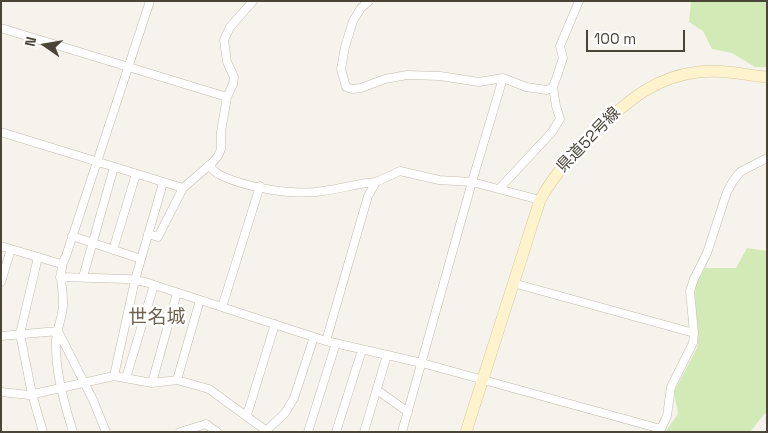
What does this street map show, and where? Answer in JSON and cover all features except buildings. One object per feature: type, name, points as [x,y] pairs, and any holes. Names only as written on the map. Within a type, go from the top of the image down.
[{"type":"main road","name":"県道52号線","points":[[466,432],[481,380],[540,200],[562,167],[583,143],[642,91],[678,76],[698,72],[737,72],[767,78]]},
{"type":"street","points":[[73,432],[60,387],[56,343],[64,303],[60,277],[61,264],[66,256],[150,1]]},
{"type":"street","points":[[148,234],[158,237],[183,188],[218,156],[221,149],[221,132],[227,97],[234,77],[227,62],[224,40],[230,27],[253,1]]},
{"type":"street","points":[[369,1],[361,8],[353,20],[345,47],[341,69],[346,87],[352,89],[361,88],[385,79],[407,75],[440,76],[480,82],[503,78],[526,87],[548,90],[553,87]]},
{"type":"street","points":[[499,189],[552,132],[560,119],[553,87],[563,58],[560,46],[579,1]]},
{"type":"street","points":[[1,28],[227,97]]},
{"type":"street","points":[[402,432],[503,78]]},
{"type":"street","points":[[1,132],[183,188]]},
{"type":"street","points":[[60,277],[135,280],[336,344],[422,363],[661,429],[668,416],[671,388],[693,343],[694,333],[690,291],[707,253],[727,192],[740,172],[767,158]]},
{"type":"street","points":[[209,165],[219,174],[237,181],[283,192],[307,193],[376,182],[400,171],[438,180],[472,182],[540,200]]},
{"type":"street","points":[[83,278],[114,167]]},
{"type":"street","points":[[113,250],[136,174]]},
{"type":"street","points":[[114,376],[135,280],[163,182]]},
{"type":"street","points":[[326,341],[368,196],[376,182]]},
{"type":"street","points":[[222,307],[260,186]]},
{"type":"street","points":[[72,236],[141,259]]},
{"type":"street","points":[[1,246],[61,264]]},
{"type":"street","points":[[1,282],[11,249]]},
{"type":"street","points":[[38,257],[20,334],[32,394],[43,432]]},
{"type":"street","points":[[513,284],[694,333]]},
{"type":"street","points":[[126,378],[154,285]]},
{"type":"street","points":[[152,383],[177,292]]},
{"type":"street","points":[[176,380],[200,300]]},
{"type":"street","points":[[247,415],[274,324]]},
{"type":"street","points":[[1,336],[58,331]]},
{"type":"street","points":[[58,331],[84,382],[106,432]]},
{"type":"street","points":[[1,392],[32,394],[114,376],[152,383],[176,380],[209,389],[267,431],[285,413],[294,398],[314,337]]},
{"type":"street","points":[[308,432],[336,344]]},
{"type":"street","points":[[336,432],[362,350]]},
{"type":"street","points":[[364,432],[387,355]]},
{"type":"street","points":[[377,390],[408,412]]},
{"type":"street","points":[[180,432],[206,424],[217,432]]},
{"type":"green space","points":[[691,1],[767,1],[767,67],[755,67],[732,53],[712,49],[703,31],[689,22]]},
{"type":"green space","points":[[747,248],[767,251],[767,411],[750,432],[665,432],[678,414],[674,392],[698,346],[695,293],[697,282],[705,268],[736,268]]},
{"type":"district","name":"世名城","points":[[157,318]]}]
